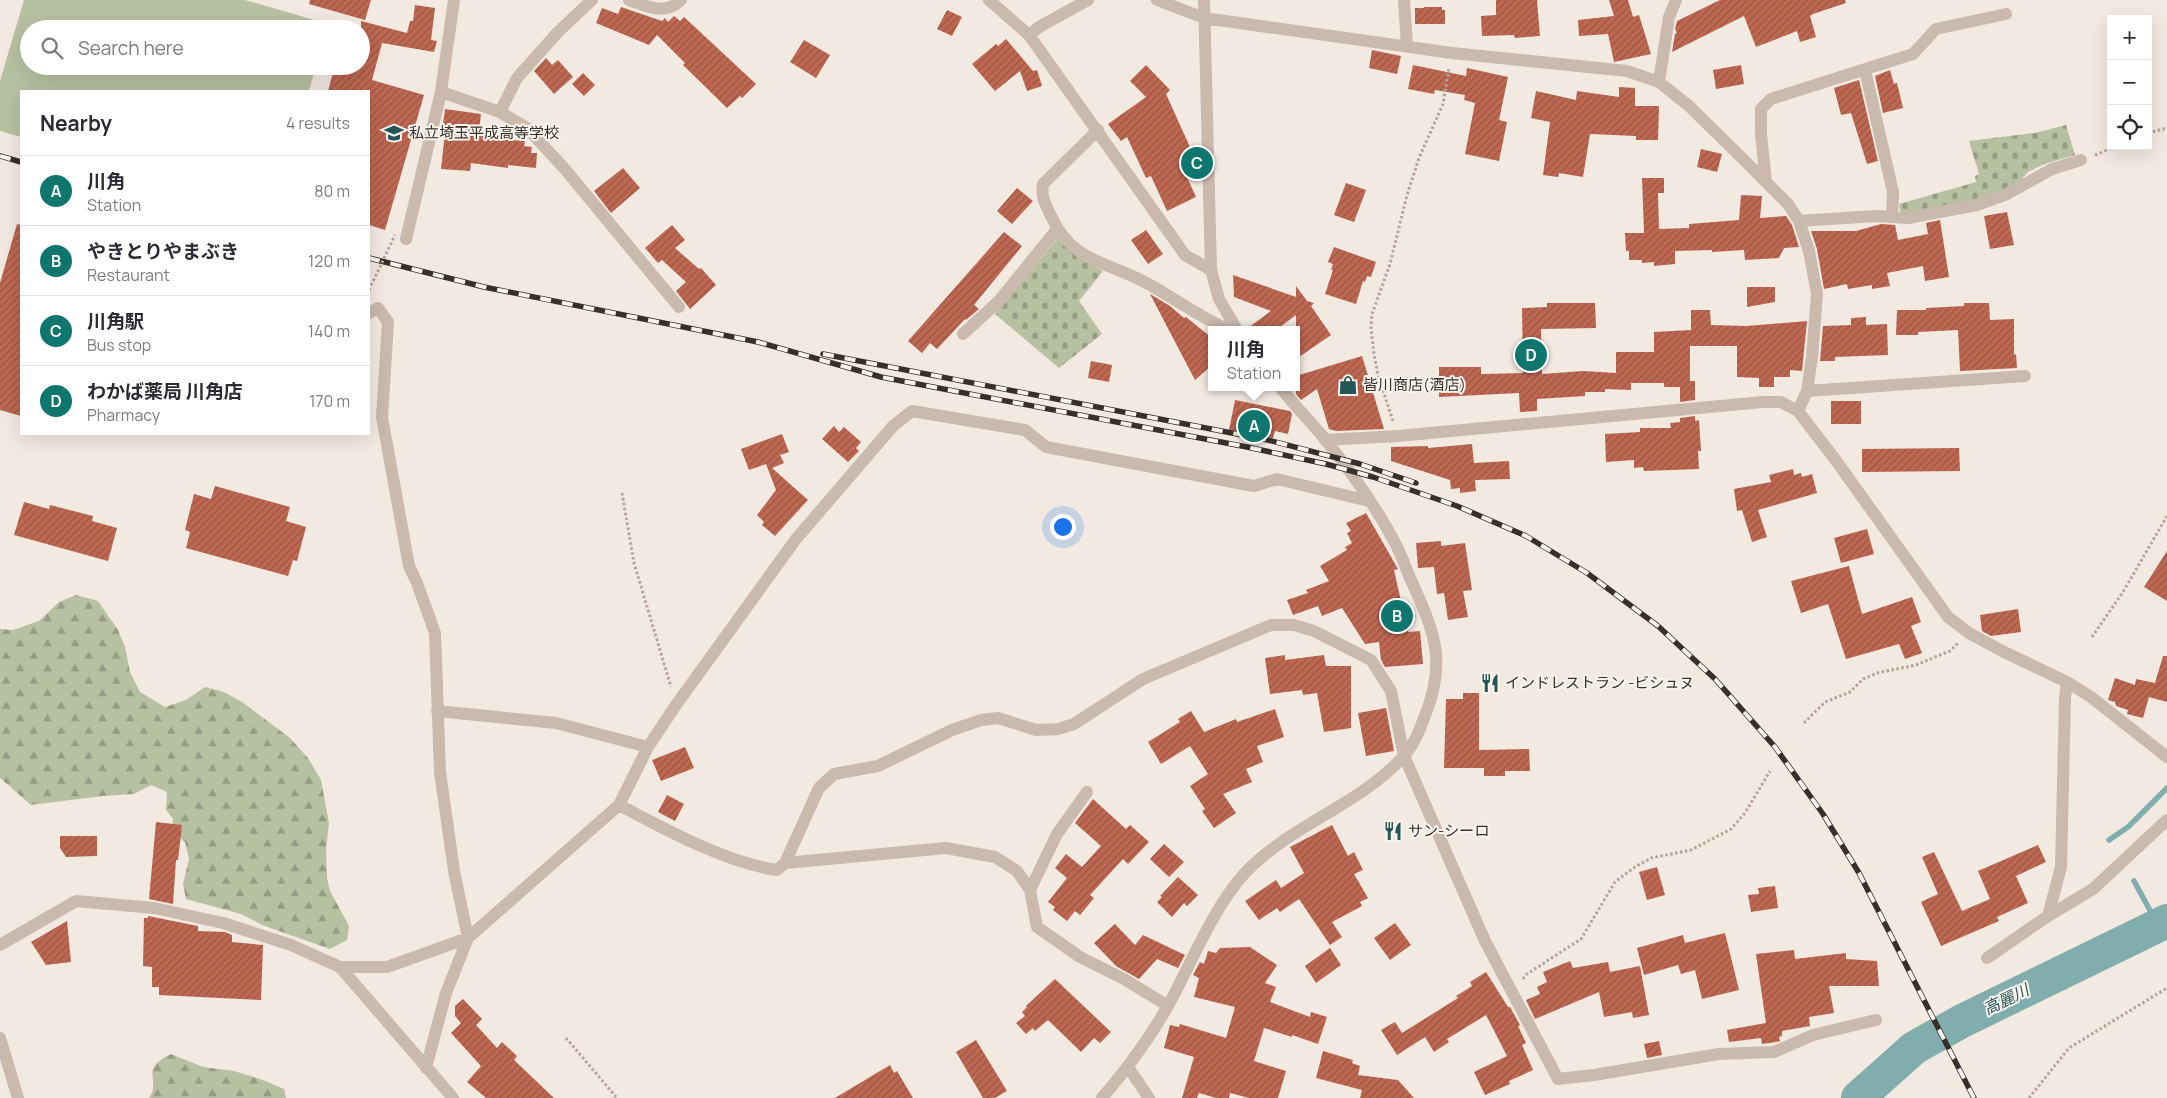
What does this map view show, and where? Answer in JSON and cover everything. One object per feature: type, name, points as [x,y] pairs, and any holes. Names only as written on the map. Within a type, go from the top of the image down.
[{"type":"street","points":[[400,237],[441,92],[454,0]]},
{"type":"street","points":[[500,112],[517,78],[558,32],[592,0]]},
{"type":"street","points":[[629,0],[656,9],[675,6],[681,0]]},
{"type":"street","points":[[989,0],[1029,35],[1185,255],[1211,270]]},
{"type":"street","points":[[1029,35],[1039,27],[1088,0]]},
{"type":"street","points":[[1157,0],[1204,18],[1452,53],[1627,71],[1659,82],[1689,106],[1788,204],[1799,220],[1809,251],[1817,294],[1807,391],[1798,410]]},
{"type":"street","points":[[1204,0],[1211,270],[1219,299],[1236,326]]},
{"type":"street","points":[[1404,0],[1407,46]]},
{"type":"street","points":[[1659,82],[1669,17],[1676,0]]},
{"type":"street","points":[[1766,182],[1761,134],[1761,109],[1771,99],[1913,54],[1936,29],[2006,14]]},
{"type":"street","points":[[1865,70],[1893,192],[1892,217]]},
{"type":"street","points":[[441,92],[500,112],[527,128],[564,168],[680,307]]},
{"type":"street","points":[[1098,130],[1043,184],[1041,195],[1057,229],[1078,252],[1151,285],[1221,326]]},
{"type":"street","points":[[1799,220],[1876,216],[1908,218],[1977,205],[2007,194],[2052,169],[2080,160]]},
{"type":"street","points":[[963,334],[999,301],[1057,229]]},
{"type":"street","points":[[370,312],[378,308],[388,322],[382,417],[409,566],[417,582],[435,633],[440,772],[454,871],[468,938],[446,993],[426,1068]]},
{"type":"street","points":[[1807,391],[2025,376]]},
{"type":"street","points":[[1102,1098],[1128,1068],[1168,1006],[1217,913],[1244,874],[1277,846],[1361,793],[1404,756],[1418,734],[1429,706],[1436,680],[1433,633],[1394,541],[1369,500],[1325,440],[1283,391]]},
{"type":"street","points":[[1325,440],[1398,436],[1763,402],[1781,402],[1798,410],[1948,617],[1969,633],[2067,682],[2091,697],[2167,757]]},
{"type":"street","points":[[0,945],[76,900],[154,908],[223,923],[290,945],[340,967],[387,967],[468,938],[619,805],[648,747],[676,705],[796,539],[892,426],[912,411],[1025,430],[1046,447],[1254,486],[1277,479],[1369,500]]},
{"type":"street","points":[[619,805],[688,840],[754,865],[777,870],[785,864],[819,788],[834,774],[878,766],[952,730],[981,720],[998,718],[1036,730],[1058,729],[1074,724],[1143,680],[1271,625],[1294,625],[1314,631],[1371,660],[1391,691],[1404,756],[1485,941],[1558,1079],[1594,1075],[1719,1054],[1774,1052],[1813,1034],[1876,1020]]},
{"type":"street","points":[[2048,916],[2061,867],[2064,698],[2067,682]]},
{"type":"street","points":[[437,711],[556,723],[648,747]]},
{"type":"street","points":[[1030,890],[1057,834],[1087,792]]},
{"type":"street","points":[[1987,958],[2048,916],[2093,889],[2167,820]]},
{"type":"street","points":[[785,864],[946,848],[995,857],[1017,871],[1030,890],[1037,927],[1080,957],[1124,979],[1168,1006]]},
{"type":"street","points":[[340,967],[453,1098]]},
{"type":"street","points":[[0,1038],[18,1098]]},
{"type":"street","points":[[1128,1068],[1149,1098]]},
{"type":"path","points":[[1398,436],[1377,368],[1371,328],[1372,314],[1390,264],[1418,158],[1443,104],[1452,53]]},
{"type":"path","points":[[2152,132],[2167,128]]},
{"type":"path","points":[[2080,160],[2107,150]]},
{"type":"path","points":[[370,288],[400,237]]},
{"type":"path","points":[[622,493],[634,563],[676,705]]},
{"type":"path","points":[[2092,637],[2123,592],[2167,516]]},
{"type":"path","points":[[1804,724],[1825,702],[1850,692],[1863,680],[1877,673],[1916,665],[1950,651],[1969,633]]},
{"type":"path","points":[[1512,992],[1527,974],[1581,939],[1615,882],[1635,867],[1651,858],[1691,850],[1731,829],[1745,813],[1770,771]]},
{"type":"path","points":[[2029,1098],[2069,1048],[2167,988]]},
{"type":"path","points":[[566,1038],[617,1098]]},
{"type":"green space","points":[[24,0],[245,0],[314,20],[20,20],[20,75],[313,75],[309,90],[20,90],[20,137],[0,131],[0,81]]},
{"type":"green space","points":[[2066,125],[2075,155],[2044,164],[2028,172],[2018,183],[1996,193],[1958,205],[1901,214],[1899,204],[1976,182],[1975,176],[1979,174],[1969,141],[2035,133]]},
{"type":"green space","points":[[1058,238],[1077,257],[1103,271],[1079,301],[1102,334],[1059,368],[995,314]]},
{"type":"green space","points":[[76,595],[98,601],[118,630],[125,647],[130,672],[140,692],[165,707],[186,700],[205,687],[224,692],[242,702],[290,738],[308,758],[321,780],[329,823],[326,849],[327,878],[330,891],[349,926],[347,940],[330,949],[262,925],[241,914],[186,899],[183,884],[189,859],[185,842],[172,832],[173,819],[166,810],[167,792],[151,785],[134,794],[31,805],[0,778],[0,629],[13,630],[39,621],[59,602]]},
{"type":"green space","points":[[171,1054],[203,1067],[234,1071],[263,1080],[284,1089],[286,1098],[149,1098],[152,1091],[152,1075],[155,1065]]},
{"type":"building","points":[[310,0],[371,0],[365,20],[309,4]]},
{"type":"building","points":[[1496,0],[1537,0],[1540,36],[1515,38],[1514,35],[1482,36],[1481,16],[1496,15]]},
{"type":"building","points":[[1609,0],[1628,0],[1633,17],[1639,15],[1651,54],[1614,62],[1608,34],[1579,36],[1578,20],[1614,16]]},
{"type":"building","points":[[1720,0],[1845,0],[1846,3],[1810,16],[1816,37],[1800,42],[1797,31],[1756,47],[1744,16],[1672,52],[1675,34],[1677,33],[1675,29],[1677,21]]},
{"type":"building","points":[[415,5],[435,8],[431,40],[437,41],[434,52],[382,43],[372,80],[424,95],[385,230],[370,225],[370,90],[328,90],[332,75],[370,75],[370,23],[407,33],[410,21],[413,21]]},
{"type":"building","points":[[621,7],[662,21],[665,18],[668,22],[674,16],[680,21],[684,17],[756,84],[742,98],[740,96],[727,108],[683,65],[685,63],[657,35],[649,45],[596,23],[602,8],[618,14]]},
{"type":"building","points":[[1442,7],[1442,10],[1445,10],[1445,24],[1415,24],[1415,8]]},
{"type":"building","points":[[947,10],[962,17],[952,36],[937,29]]},
{"type":"building","points":[[1006,39],[1033,71],[1037,70],[1042,86],[1027,91],[1020,71],[995,91],[972,64],[996,44],[998,46]]},
{"type":"building","points":[[804,40],[830,55],[816,78],[790,62]]},
{"type":"building","points":[[1372,50],[1401,56],[1397,74],[1369,68]]},
{"type":"building","points":[[546,58],[552,65],[558,60],[573,77],[554,94],[534,71]]},
{"type":"building","points":[[1146,65],[1170,90],[1166,94],[1194,156],[1180,162],[1196,197],[1167,211],[1151,176],[1146,178],[1127,137],[1121,141],[1108,124],[1146,97],[1130,81]]},
{"type":"building","points":[[1413,65],[1466,76],[1467,68],[1508,77],[1499,120],[1507,122],[1499,161],[1465,154],[1475,103],[1464,100],[1465,95],[1435,90],[1434,94],[1408,89]]},
{"type":"building","points":[[1741,65],[1744,84],[1716,89],[1713,70]]},
{"type":"building","points":[[1890,70],[1894,84],[1897,83],[1903,108],[1883,113],[1875,76]]},
{"type":"building","points":[[583,73],[595,85],[584,96],[572,84]]},
{"type":"building","points":[[1859,80],[1878,161],[1867,164],[1851,113],[1841,115],[1834,88]]},
{"type":"building","points":[[1619,87],[1635,88],[1635,106],[1659,106],[1658,140],[1636,140],[1636,136],[1590,134],[1583,177],[1559,173],[1558,177],[1543,175],[1550,122],[1531,118],[1536,91],[1576,100],[1577,91],[1619,97]]},
{"type":"building","points":[[445,109],[481,114],[479,131],[512,136],[512,140],[525,141],[524,146],[532,147],[531,153],[537,153],[536,168],[508,165],[508,168],[471,163],[470,171],[441,169],[445,133],[442,132]]},
{"type":"building","points":[[1701,149],[1722,154],[1717,172],[1697,167]]},
{"type":"building","points":[[623,168],[640,188],[611,213],[594,191]]},
{"type":"building","points":[[1642,178],[1664,178],[1664,193],[1658,193],[1659,229],[1689,228],[1689,224],[1739,220],[1741,195],[1762,196],[1760,218],[1786,216],[1792,225],[1799,247],[1784,248],[1779,258],[1745,260],[1744,250],[1712,252],[1712,250],[1675,251],[1675,264],[1654,266],[1654,262],[1642,263],[1642,260],[1629,260],[1629,251],[1626,251],[1625,233],[1644,233]]},
{"type":"building","points":[[1346,183],[1366,190],[1354,222],[1334,215]]},
{"type":"building","points":[[1017,188],[1033,201],[1012,224],[997,211]]},
{"type":"building","points":[[2007,212],[2014,245],[1990,249],[1984,216]]},
{"type":"building","points":[[1940,220],[1949,277],[1925,281],[1923,266],[1887,273],[1890,286],[1872,289],[1872,285],[1848,289],[1847,284],[1824,289],[1817,249],[1811,231],[1856,231],[1881,224],[1895,225],[1898,240],[1928,234],[1926,223]]},
{"type":"building","points":[[17,224],[20,225],[20,416],[0,410],[0,283]]},
{"type":"building","points":[[672,225],[685,240],[675,248],[699,269],[701,268],[716,285],[690,309],[676,291],[686,282],[662,260],[658,263],[645,248]]},
{"type":"building","points":[[1146,230],[1163,254],[1148,264],[1131,240]]},
{"type":"building","points":[[1004,232],[1022,246],[974,305],[979,309],[965,319],[937,349],[930,343],[922,353],[908,341]]},
{"type":"building","points":[[1334,247],[1376,262],[1371,277],[1367,276],[1365,282],[1363,281],[1356,304],[1325,294],[1333,270],[1331,270],[1333,264],[1328,262]]},
{"type":"building","points":[[1233,275],[1296,297],[1296,286],[1307,301],[1314,303],[1311,306],[1331,335],[1300,356],[1300,326],[1296,326],[1296,315],[1281,326],[1250,326],[1271,311],[1234,297]]},
{"type":"building","points":[[1747,287],[1775,287],[1775,302],[1747,307]]},
{"type":"building","points":[[1150,294],[1170,306],[1184,318],[1186,317],[1208,335],[1208,369],[1195,380]]},
{"type":"building","points":[[1547,303],[1595,303],[1596,328],[1541,329],[1542,374],[1583,371],[1616,373],[1616,352],[1654,352],[1654,332],[1691,330],[1691,310],[1710,310],[1711,325],[1746,326],[1807,321],[1802,371],[1790,370],[1790,377],[1774,377],[1774,387],[1759,387],[1759,378],[1737,377],[1737,346],[1690,346],[1690,381],[1695,381],[1695,400],[1680,402],[1680,387],[1664,387],[1664,383],[1631,383],[1631,390],[1605,389],[1605,392],[1585,392],[1585,396],[1537,399],[1537,411],[1520,412],[1519,393],[1439,397],[1439,367],[1481,367],[1481,374],[1523,373],[1522,308],[1547,307]]},
{"type":"building","points":[[1964,303],[1989,303],[1990,320],[2014,319],[2014,355],[2016,354],[2017,368],[1960,371],[1958,330],[1918,332],[1918,335],[1896,335],[1897,310],[1926,310],[1926,308],[1964,306]]},
{"type":"building","points":[[1866,317],[1866,325],[1887,324],[1888,355],[1835,357],[1835,361],[1820,361],[1823,326],[1851,325],[1851,318]]},
{"type":"building","points":[[1362,356],[1384,429],[1336,431],[1329,429],[1317,389],[1301,400],[1296,394],[1296,391],[1300,391],[1300,375]]},
{"type":"building","points":[[1091,361],[1112,365],[1109,382],[1088,378]]},
{"type":"building","points":[[1235,400],[1290,411],[1292,414],[1288,434],[1275,431],[1273,438],[1229,430]]},
{"type":"building","points":[[1831,401],[1861,401],[1861,424],[1831,424]]},
{"type":"building","points":[[1695,416],[1695,421],[1699,420],[1701,451],[1698,451],[1699,469],[1644,471],[1643,467],[1634,468],[1634,460],[1606,462],[1605,434],[1640,432],[1640,428],[1671,428],[1670,423],[1680,422],[1680,418]]},
{"type":"building","points":[[834,426],[839,432],[844,427],[861,442],[856,448],[859,451],[848,462],[822,439]]},
{"type":"building","points":[[782,434],[789,452],[780,455],[784,463],[772,468],[808,500],[775,536],[762,525],[764,522],[757,515],[776,490],[766,464],[749,470],[741,449]]},
{"type":"building","points":[[1472,444],[1474,463],[1509,461],[1510,479],[1475,480],[1476,491],[1460,493],[1460,488],[1451,489],[1450,480],[1391,461],[1391,447],[1428,446],[1428,448]]},
{"type":"building","points":[[1959,448],[1960,471],[1862,472],[1862,449]]},
{"type":"building","points":[[1793,469],[1794,475],[1801,473],[1802,477],[1812,474],[1817,493],[1758,510],[1767,537],[1752,542],[1742,510],[1737,511],[1734,489],[1771,482],[1769,475]]},
{"type":"building","points":[[215,486],[290,507],[286,521],[306,527],[297,561],[293,560],[288,576],[186,548],[190,532],[185,530],[194,494],[211,499]]},
{"type":"building","points":[[24,502],[49,509],[50,505],[93,516],[92,521],[117,528],[108,561],[14,535]]},
{"type":"building","points":[[1366,513],[1398,569],[1394,570],[1408,632],[1420,631],[1423,664],[1385,667],[1381,660],[1379,642],[1365,644],[1342,608],[1322,616],[1318,606],[1293,615],[1287,600],[1308,593],[1306,590],[1329,581],[1320,566],[1347,550],[1345,547],[1352,543],[1347,533],[1351,531],[1346,523]]},
{"type":"building","points":[[1867,529],[1874,554],[1841,563],[1834,538]]},
{"type":"building","points":[[1441,541],[1441,546],[1465,543],[1472,590],[1463,591],[1468,617],[1448,620],[1444,593],[1437,594],[1434,567],[1418,568],[1416,543]]},
{"type":"building","points":[[2167,551],[2167,601],[2144,587]]},
{"type":"building","points":[[1849,566],[1862,614],[1912,597],[1921,622],[1911,626],[1922,653],[1905,659],[1899,644],[1846,659],[1828,604],[1801,613],[1791,581]]},
{"type":"building","points":[[2018,609],[2021,632],[1991,636],[1982,631],[1980,615]]},
{"type":"building","points":[[1285,655],[1285,660],[1324,655],[1326,666],[1351,666],[1351,728],[1324,732],[1317,693],[1303,695],[1302,690],[1270,694],[1265,658]]},
{"type":"building","points":[[2163,656],[2167,656],[2167,702],[2149,697],[2143,718],[2127,714],[2128,710],[2116,706],[2115,702],[2108,700],[2115,678],[2135,685],[2136,679],[2155,683]]},
{"type":"building","points":[[1463,693],[1479,693],[1479,750],[1529,749],[1530,771],[1505,771],[1505,776],[1484,776],[1484,768],[1444,768],[1446,699],[1463,699]]},
{"type":"building","points":[[1386,708],[1394,751],[1366,756],[1358,713]]},
{"type":"building","points":[[1275,709],[1284,737],[1257,746],[1263,762],[1246,769],[1252,782],[1223,794],[1236,813],[1214,828],[1202,811],[1205,809],[1190,786],[1208,774],[1190,746],[1161,764],[1148,742],[1180,722],[1178,719],[1191,711],[1204,732],[1236,719],[1237,722]]},
{"type":"building","points":[[685,747],[694,768],[661,781],[652,760]]},
{"type":"building","points":[[667,795],[684,804],[675,821],[658,812]]},
{"type":"building","points":[[1093,799],[1126,829],[1130,825],[1149,842],[1128,864],[1123,859],[1090,895],[1094,898],[1080,915],[1075,911],[1067,921],[1053,910],[1055,907],[1048,902],[1067,878],[1055,868],[1066,854],[1082,867],[1101,846],[1075,823]]},
{"type":"building","points":[[156,822],[182,825],[178,860],[176,860],[173,904],[149,899]]},
{"type":"building","points":[[1332,825],[1348,856],[1354,852],[1363,870],[1354,874],[1368,898],[1360,902],[1362,906],[1332,922],[1342,937],[1330,945],[1299,899],[1280,912],[1277,908],[1259,920],[1245,901],[1276,880],[1281,888],[1304,873],[1290,847]]},
{"type":"building","points":[[60,836],[97,836],[97,856],[66,857],[60,848]]},
{"type":"building","points":[[1164,844],[1184,862],[1169,877],[1150,859]]},
{"type":"building","points":[[2038,845],[2046,862],[2016,876],[2028,903],[1997,917],[1999,921],[1941,946],[1921,902],[1938,894],[1922,857],[1934,852],[1962,911],[1990,899],[1978,871]]},
{"type":"building","points":[[1657,867],[1665,895],[1647,900],[1639,872]]},
{"type":"building","points":[[1178,877],[1198,895],[1187,906],[1184,903],[1172,917],[1157,902],[1162,897],[1160,896]]},
{"type":"building","points":[[1775,886],[1778,908],[1751,912],[1748,895],[1759,894],[1758,888]]},
{"type":"building","points":[[148,916],[198,926],[198,931],[225,932],[232,935],[232,942],[263,945],[261,1000],[159,995],[159,987],[152,987],[152,967],[143,966],[144,918],[148,918]]},
{"type":"building","points":[[67,921],[71,962],[46,965],[31,942]]},
{"type":"building","points":[[1395,923],[1411,945],[1390,960],[1374,938]]},
{"type":"building","points":[[1115,924],[1135,945],[1143,935],[1185,955],[1178,968],[1157,959],[1139,979],[1116,966],[1094,943]]},
{"type":"building","points":[[1725,933],[1739,990],[1702,999],[1695,970],[1681,974],[1678,965],[1644,975],[1637,948],[1683,935],[1685,943]]},
{"type":"building","points":[[1250,947],[1277,965],[1265,983],[1276,987],[1270,1002],[1310,1017],[1311,1012],[1327,1017],[1318,1044],[1264,1028],[1254,1061],[1286,1071],[1278,1098],[1249,1098],[1230,1093],[1229,1098],[1216,1098],[1199,1093],[1197,1098],[1182,1098],[1194,1057],[1164,1048],[1170,1025],[1179,1027],[1180,1024],[1226,1038],[1235,1007],[1194,997],[1199,978],[1193,975],[1200,962],[1204,964],[1208,951],[1216,953],[1220,948]]},
{"type":"building","points":[[1330,948],[1341,965],[1316,983],[1305,966]]},
{"type":"building","points":[[1794,950],[1795,959],[1846,953],[1846,959],[1877,961],[1879,986],[1829,986],[1834,1013],[1809,1017],[1810,1026],[1782,1031],[1782,1036],[1779,1037],[1780,1041],[1762,1044],[1761,1038],[1729,1042],[1727,1030],[1766,1023],[1756,954]]},
{"type":"building","points":[[1570,961],[1573,968],[1608,962],[1610,972],[1640,966],[1649,1015],[1633,1018],[1632,1012],[1604,1017],[1599,992],[1535,1019],[1526,1000],[1540,994],[1537,987],[1547,982],[1543,972]]},
{"type":"building","points":[[1486,972],[1520,1025],[1518,1026],[1526,1043],[1522,1045],[1533,1070],[1509,1081],[1510,1084],[1485,1095],[1474,1072],[1507,1056],[1486,1015],[1447,1039],[1449,1042],[1434,1052],[1425,1037],[1397,1055],[1381,1030],[1395,1022],[1402,1033],[1458,998],[1456,996],[1472,986],[1470,982]]},
{"type":"building","points":[[1055,979],[1111,1032],[1100,1043],[1094,1038],[1081,1052],[1048,1020],[1035,1031],[1033,1028],[1026,1034],[1016,1023],[1025,1016],[1022,1012],[1026,1006]]},
{"type":"building","points":[[463,999],[482,1019],[476,1025],[497,1048],[502,1042],[517,1056],[514,1060],[554,1098],[486,1098],[467,1082],[481,1066],[451,1033],[461,1023],[455,1016],[455,1006]]},
{"type":"building","points":[[976,1040],[1007,1091],[995,1098],[983,1098],[956,1052]]},
{"type":"building","points":[[1659,1041],[1662,1055],[1647,1058],[1644,1044]]},
{"type":"building","points":[[1323,1051],[1353,1060],[1352,1063],[1360,1066],[1358,1075],[1398,1080],[1414,1098],[1360,1098],[1362,1090],[1316,1078]]},
{"type":"building","points":[[890,1065],[894,1073],[897,1071],[913,1098],[835,1098]]},
{"type":"waterway","points":[[2109,840],[2128,827],[2167,788]]},
{"type":"waterway","points":[[2134,881],[2158,925]]},
{"type":"waterway","name":"高麗川","points":[[1858,1098],[1914,1048],[1962,1021],[2167,921]]},
{"type":"railway","points":[[0,156],[20,162]]},
{"type":"railway","points":[[370,258],[484,287],[758,342],[881,377],[1247,447],[1326,464],[1373,477],[1457,506],[1526,536],[1587,573],[1658,626],[1715,679],[1775,747],[1823,814],[1859,873],[1974,1098]]},
{"type":"railway","points":[[823,354],[1268,440],[1360,464],[1416,483]]},
{"type":"place","name":"私立埼玉平成高等学校","points":[[394,133]]},
{"type":"place","name":"川角駅","points":[[1197,163]]},
{"type":"place","name":"わかば薬局 川角店","points":[[1531,355]]},
{"type":"place","name":"皆川商店(酒店)","points":[[1348,385]]},
{"type":"place","name":"川角","points":[[1254,426]]},
{"type":"place","name":"やきとりやまぶき","points":[[1397,616]]},
{"type":"place","name":"インドレストラン -ビシュヌ","points":[[1490,683]]},
{"type":"place","name":"サン-シーロ","points":[[1393,831]]}]
